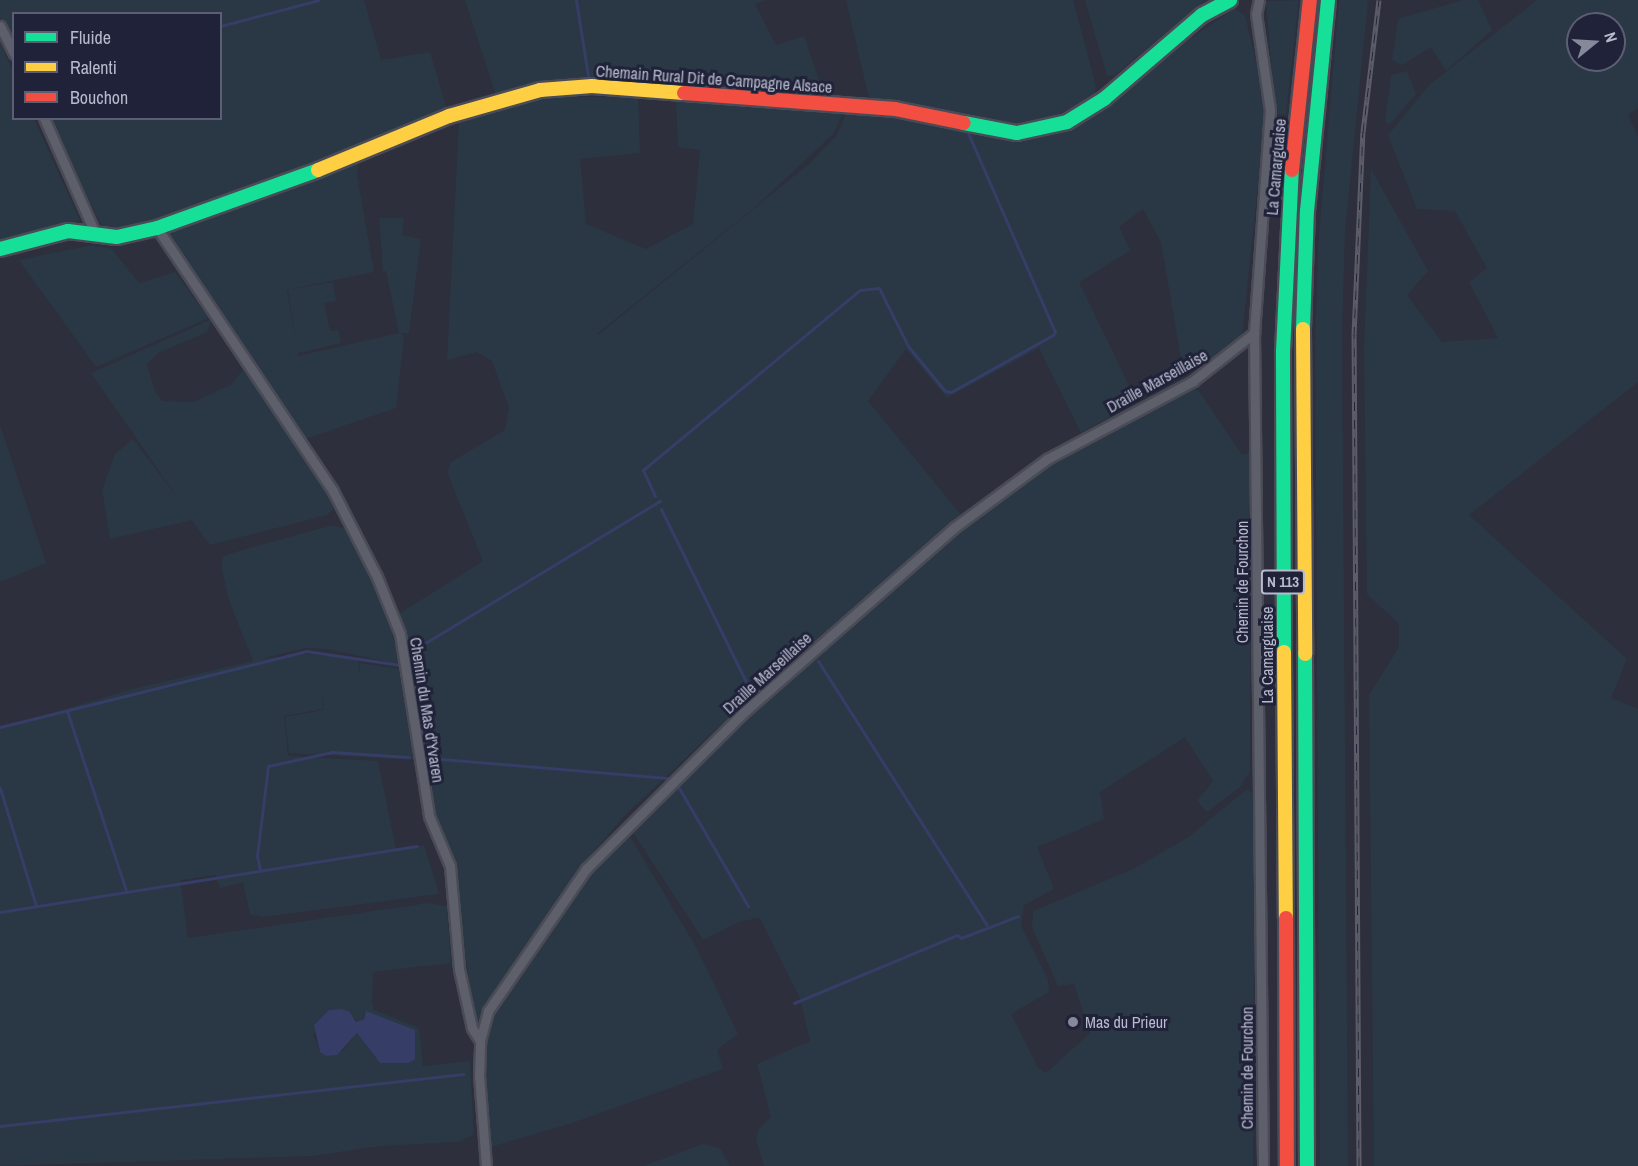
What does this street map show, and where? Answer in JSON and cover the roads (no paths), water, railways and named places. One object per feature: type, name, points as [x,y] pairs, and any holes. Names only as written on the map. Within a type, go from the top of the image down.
[{"type":"main road","name":"Chemain Rural Dit de Campagne Alsace","points":[[0,249],[68,231],[117,237],[157,228],[279,186],[449,116],[540,90],[592,86],[895,109],[1017,133],[1067,122],[1104,99],[1202,15],[1230,0]]},
{"type":"main road","name":"La Camarguaise","points":[[1287,1166],[1283,351],[1292,163],[1310,0]]},
{"type":"main road","name":"N 113","points":[[1307,1166],[1303,341],[1307,211],[1328,0]]},
{"type":"street","name":"Chemin de Fourchon","points":[[1259,0],[1256,14],[1270,110],[1254,333],[1263,1166]]},
{"type":"street","points":[[0,26],[12,50]]},
{"type":"street","points":[[45,120],[95,233]]},
{"type":"street","name":"Chemin du Mas d'Yvaren","points":[[157,228],[333,491],[377,577],[400,634],[429,816],[450,866],[459,969],[472,1028],[480,1041]]},
{"type":"street","name":"Draille Marseillaise","points":[[486,1166],[480,1041],[488,1011],[586,869],[742,714],[974,514],[1047,459],[1193,381],[1254,333]]},
{"type":"water","points":[[341,1009],[350,1012],[356,1022],[364,1019],[366,1011],[415,1030],[415,1059],[409,1063],[380,1063],[357,1033],[337,1055],[326,1056],[320,1052],[314,1025],[329,1010]]},
{"type":"waterway","points":[[222,25],[319,0]]},
{"type":"waterway","points":[[576,0],[588,76]]},
{"type":"waterway","points":[[655,496],[643,470],[860,290],[879,288],[908,346],[945,391],[951,392],[1053,335],[1055,332],[967,131]]},
{"type":"waterway","points":[[407,654],[660,501]]},
{"type":"waterway","points":[[661,509],[751,692]]},
{"type":"waterway","points":[[0,727],[306,651],[400,665]]},
{"type":"waterway","points":[[818,661],[987,925]]},
{"type":"waterway","points":[[67,711],[126,890]]},
{"type":"waterway","points":[[260,870],[257,856],[268,766],[332,752],[409,757]]},
{"type":"waterway","points":[[429,758],[667,778]]},
{"type":"waterway","points":[[0,788],[36,906]]},
{"type":"waterway","points":[[679,788],[748,906]]},
{"type":"waterway","points":[[0,912],[417,846]]},
{"type":"waterway","points":[[794,1003],[957,935],[961,938],[1018,916]]},
{"type":"waterway","points":[[0,1126],[463,1074]]},
{"type":"railway","points":[[1359,1166],[1354,335],[1363,132],[1379,0]]},
{"type":"place","name":"Mas du Prieur","points":[[1073,1022]]}]
